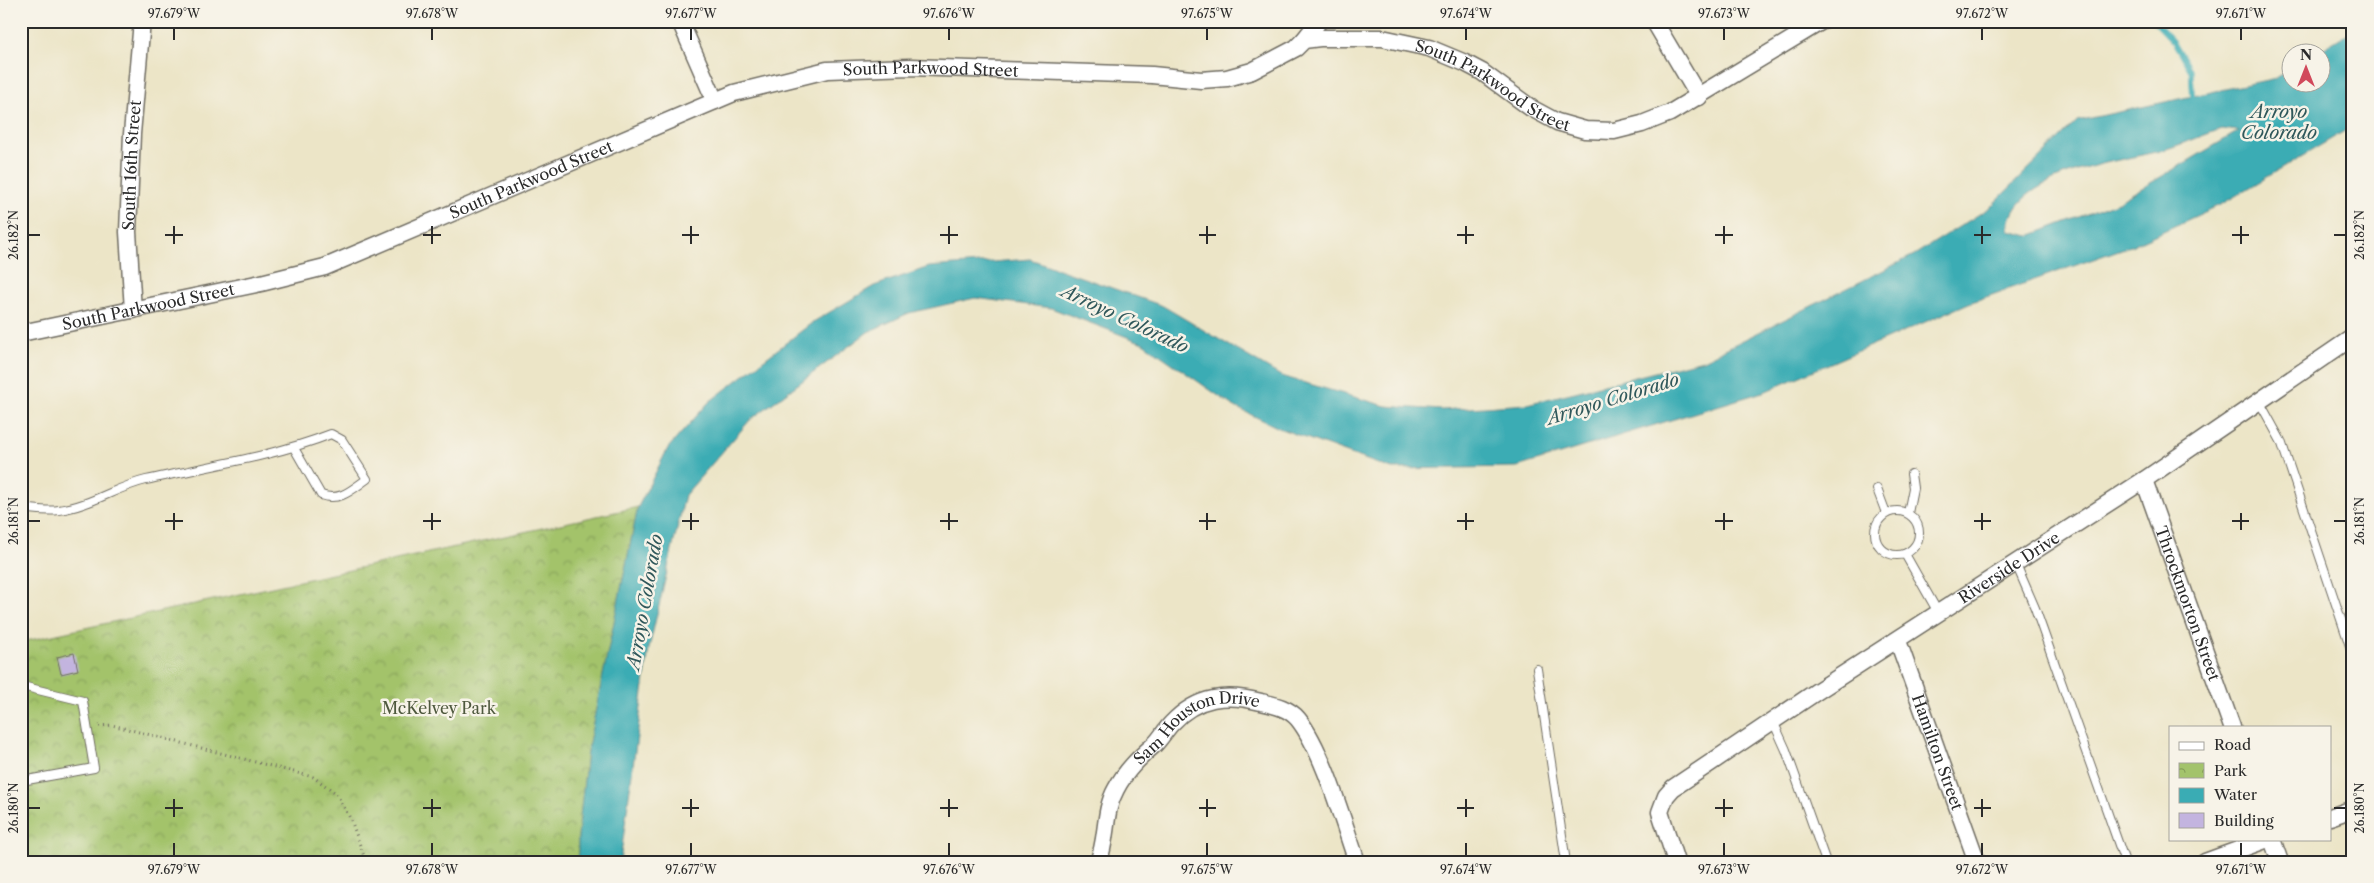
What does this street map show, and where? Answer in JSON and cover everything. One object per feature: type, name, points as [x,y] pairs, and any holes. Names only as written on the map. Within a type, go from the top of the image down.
[{"type":"street","name":"South 16th Street","points":[[133,310],[128,222],[132,134],[142,21]]},
{"type":"street","points":[[680,21],[715,100]]},
{"type":"street","points":[[1304,40],[1319,21]]},
{"type":"street","points":[[1654,21],[1699,96]]},
{"type":"street","name":"South Parkwood Street","points":[[21,333],[325,267],[437,221],[715,100],[790,78],[847,68],[910,67],[1152,75],[1201,80],[1227,78],[1252,71],[1296,48],[1304,40],[1320,38],[1372,38],[1404,41],[1430,48],[1482,72],[1531,108],[1557,122],[1585,130],[1614,131],[1642,124],[1670,113],[1822,21]]},
{"type":"street","name":"Riverside Drive","points":[[1676,862],[1660,812],[1666,796],[1673,788],[2144,480],[2353,337]]},
{"type":"street","name":"Throckmorton Street","points":[[2144,480],[2232,726]]},
{"type":"street","name":"Hamilton Street","points":[[1898,641],[1977,862]]},
{"type":"street","name":"Sam Houston Drive","points":[[1098,862],[1108,809],[1115,790],[1125,773],[1186,709],[1204,700],[1224,696],[1243,697],[1281,707],[1297,717],[1310,736],[1357,862]]},
{"type":"street","points":[[2332,816],[2353,810]]},
{"type":"street","points":[[2205,862],[2265,840]]},
{"type":"street","points":[[2272,840],[2280,862]]},
{"type":"lane","points":[[2259,402],[2281,441],[2353,655]]},
{"type":"lane","points":[[21,508],[42,511],[83,505],[103,495],[143,481],[294,448],[331,434],[342,440],[367,479],[342,497],[330,498],[320,495],[294,448]]},
{"type":"lane","points":[[1908,513],[1913,488],[1911,474]]},
{"type":"lane","points":[[1877,489],[1886,513]]},
{"type":"lane","points":[[1894,511],[1908,513],[1918,524],[1919,538],[1912,550],[1898,556],[1883,551],[1875,539],[1876,524],[1886,513],[1894,511]]},
{"type":"lane","points":[[1905,554],[1940,614]]},
{"type":"lane","points":[[2016,564],[2034,608],[2125,862]]},
{"type":"lane","points":[[1537,669],[1566,862]]},
{"type":"lane","points":[[21,688],[26,687],[83,701],[94,768],[27,780],[21,768]]},
{"type":"lane","points":[[1773,721],[1826,862]]},
{"type":"path","points":[[112,725],[313,777],[336,794],[351,820],[366,862]]},
{"type":"green space","name":"McKelvey Park","points":[[638,507],[587,752],[578,837],[578,862],[27,862],[21,852],[21,642]]},
{"type":"water","name":"Arroyo Colorado","points":[[2353,30],[2353,126],[2222,204],[2133,245],[1969,303],[1766,391],[1517,467],[1392,469],[1281,429],[1233,406],[1143,343],[1051,308],[975,298],[909,313],[868,332],[750,420],[685,495],[649,648],[620,862],[578,862],[578,837],[587,752],[638,507],[668,448],[709,402],[813,322],[874,286],[929,267],[1030,259],[1163,306],[1281,376],[1386,406],[1441,410],[1527,404],[1703,360],[1914,255],[1989,208],[2077,121],[2276,78],[2282,74],[2282,92],[2332,92],[2332,43]],"holes":[[[2221,129],[2239,131],[2118,202],[2029,236],[2009,231],[2014,212],[2027,196],[2046,184],[2094,166],[2168,149]]]},
{"type":"building","points":[[74,653],[78,670],[61,674],[57,657]]},
{"type":"waterway","points":[[2154,21],[2174,42],[2191,71],[2193,101]]}]
